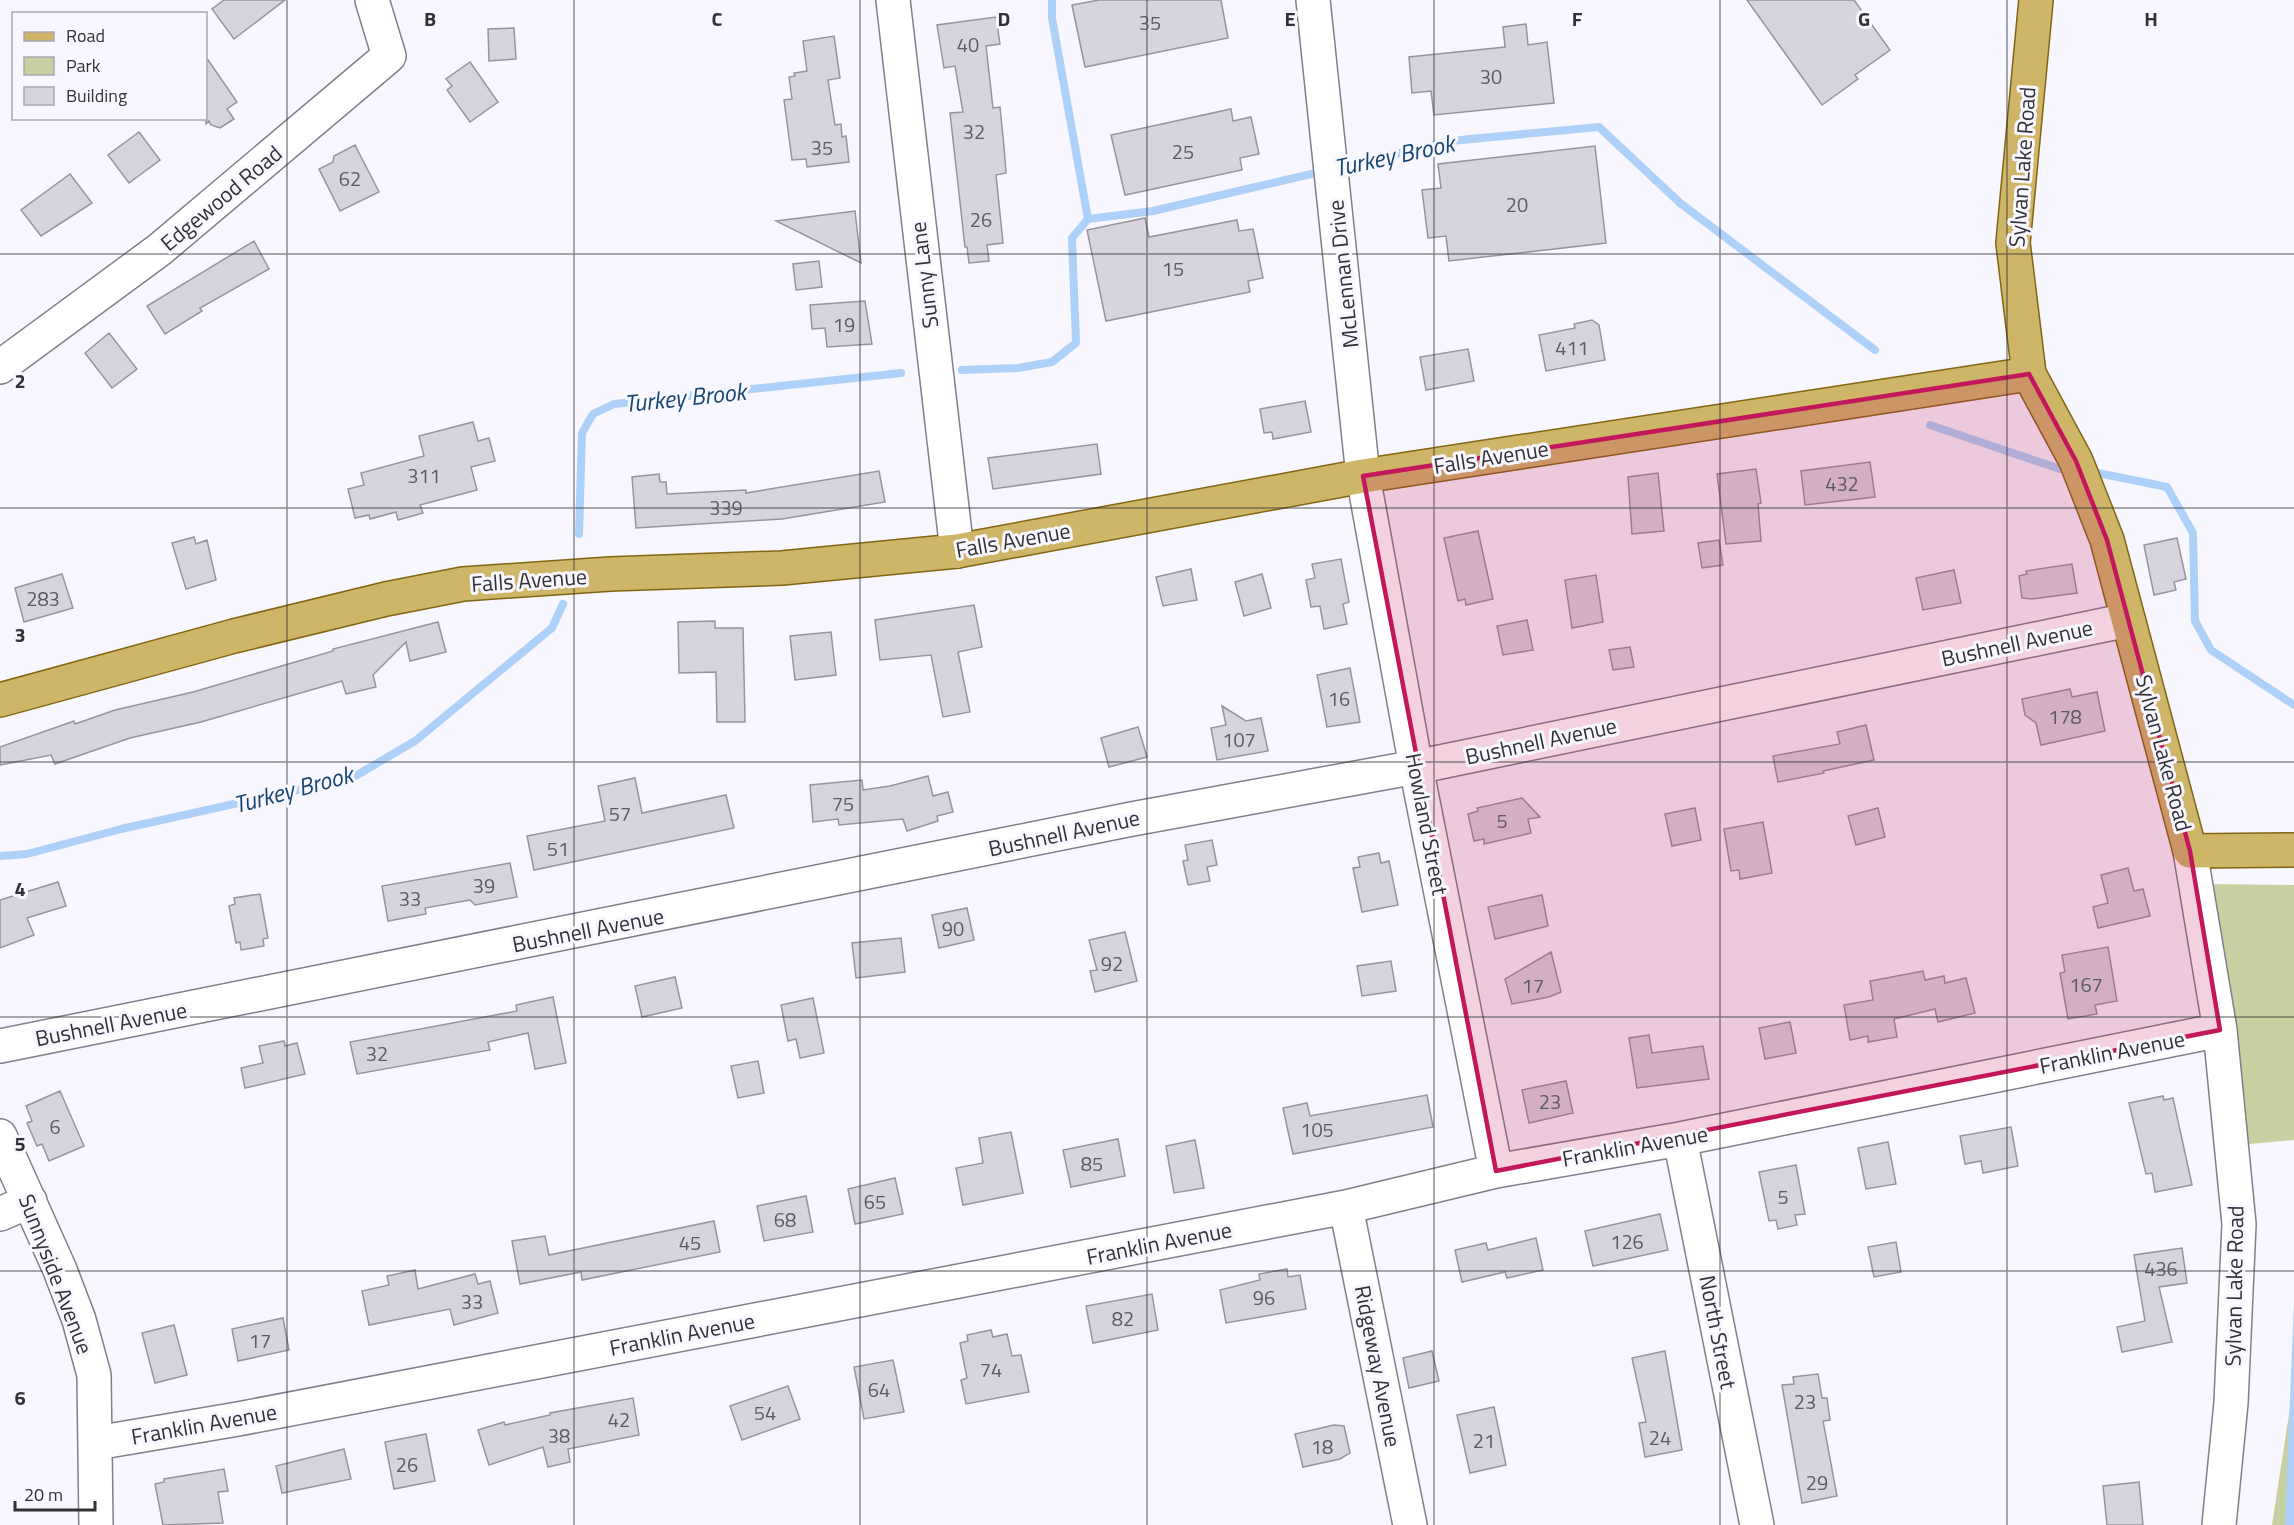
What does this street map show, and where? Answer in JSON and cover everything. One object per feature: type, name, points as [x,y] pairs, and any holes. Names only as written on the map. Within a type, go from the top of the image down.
[{"type":"main road","name":"Sylvan Lake Road","points":[[2036,0],[2013,243],[2029,374],[2076,461],[2107,540],[2190,851]]},
{"type":"main road","name":"Falls Avenue","points":[[0,700],[386,598],[463,584],[610,574],[782,568],[957,551],[1363,476],[2029,374]]},
{"type":"main road","points":[[2190,851],[2294,850]]},
{"type":"street","name":"Edgewood Road","points":[[0,367],[159,250],[389,56],[372,0]]},
{"type":"street","name":"Sunny Lane","points":[[893,0],[957,551]]},
{"type":"street","name":"McLennan Drive","points":[[1313,0],[1363,476]]},
{"type":"street","name":"Howland Street","points":[[1363,476],[1416,767],[1496,1171]]},
{"type":"street","name":"Bushnell Avenue","points":[[0,1046],[1132,819],[1416,767],[2128,620]]},
{"type":"street","name":"Sylvan Lake Road","points":[[2190,851],[2220,1030],[2239,1224],[2231,1403],[2219,1525]]},
{"type":"street","name":"Franklin Avenue","points":[[96,1443],[238,1419],[1346,1207],[1496,1171],[1680,1139],[2220,1030]]},
{"type":"street","name":"Sunnyside Avenue","points":[[0,1136],[30,1201],[79,1320],[94,1375],[96,1525]]},
{"type":"street","name":"North Street","points":[[1680,1139],[1756,1525]]},
{"type":"street","points":[[0,1214],[30,1201]]},
{"type":"street","name":"Ridgeway Avenue","points":[[1346,1207],[1410,1525]]},
{"type":"highlighted area","points":[[2029,374],[2076,461],[2107,540],[2190,851],[2220,1030],[1496,1171],[1363,476]]},
{"type":"green space","points":[[2205,884],[2294,885],[2294,1140],[2228,1146]]},
{"type":"green space","points":[[2294,1382],[2294,1525],[2272,1525]]},
{"type":"water","points":[[2294,1301],[2294,1525],[2285,1525],[2286,1495]]},
{"type":"building","points":[[224,0],[285,0],[234,39],[212,9]]},
{"type":"building","points":[[1099,0],[1221,0],[1228,38],[1085,67],[1072,5]]},
{"type":"building","points":[[1747,0],[1854,0],[1890,50],[1855,75],[1858,79],[1822,105]]},
{"type":"building","points":[[996,17],[1000,44],[986,46],[993,108],[1000,107],[1004,147],[1006,173],[996,175],[1003,243],[987,245],[989,261],[969,263],[967,247],[965,247],[950,113],[963,112],[955,66],[944,68],[937,25]]},
{"type":"building","points":[[1526,24],[1528,45],[1547,42],[1554,103],[1434,115],[1431,91],[1412,93],[1409,57],[1505,47],[1503,27]]},
{"type":"building","points":[[514,28],[516,59],[489,61],[488,29]]},
{"type":"building","points":[[834,36],[840,78],[828,80],[835,125],[841,124],[842,137],[846,136],[849,162],[807,167],[806,159],[792,160],[784,100],[792,99],[789,77],[795,76],[794,73],[807,71],[803,41]]},
{"type":"building","points":[[207,58],[237,102],[227,109],[234,119],[220,128],[211,125],[209,121],[206,124]]},
{"type":"building","points":[[470,62],[498,102],[470,122],[447,90],[452,86],[446,79]]},
{"type":"building","points":[[1231,109],[1233,121],[1251,117],[1259,154],[1240,158],[1242,170],[1125,195],[1111,135]]},
{"type":"building","points":[[139,132],[160,160],[129,183],[108,155]]},
{"type":"building","points":[[355,145],[379,192],[340,211],[319,169],[333,162],[334,156]]},
{"type":"building","points":[[1595,146],[1606,243],[1449,261],[1446,236],[1428,238],[1422,190],[1441,188],[1438,164]]},
{"type":"building","points":[[70,174],[92,203],[41,236],[21,210]]},
{"type":"building","points":[[855,211],[861,263],[776,221]]},
{"type":"building","points":[[1145,218],[1149,237],[1237,220],[1239,231],[1253,229],[1263,278],[1248,281],[1250,292],[1106,321],[1087,230]]},
{"type":"building","points":[[254,241],[269,269],[200,308],[202,311],[165,334],[147,306]]},
{"type":"building","points":[[819,261],[822,287],[796,290],[793,264]]},
{"type":"building","points":[[865,301],[872,344],[827,347],[825,328],[812,329],[810,305]]},
{"type":"building","points":[[1592,320],[1599,325],[1605,360],[1546,371],[1539,335],[1575,328],[1574,324]]},
{"type":"building","points":[[109,333],[137,369],[112,388],[85,353]]},
{"type":"building","points":[[1468,349],[1474,381],[1426,390],[1420,357]]},
{"type":"building","points":[[1305,401],[1311,432],[1273,439],[1272,432],[1264,433],[1260,409]]},
{"type":"building","points":[[473,422],[478,441],[489,438],[495,461],[471,467],[477,490],[420,505],[423,513],[398,520],[396,512],[370,519],[369,515],[355,518],[348,489],[364,485],[361,473],[424,456],[419,436]]},
{"type":"building","points":[[1097,444],[1101,474],[993,489],[988,458]]},
{"type":"building","points":[[1870,462],[1875,497],[1805,505],[1801,471]]},
{"type":"building","points":[[1756,469],[1761,503],[1758,504],[1761,541],[1726,544],[1717,474]]},
{"type":"building","points":[[879,471],[885,502],[782,519],[636,528],[632,477],[659,474],[660,482],[666,482],[667,494],[746,490],[746,493]]},
{"type":"building","points":[[1658,473],[1664,531],[1632,534],[1628,477]]},
{"type":"building","points":[[1478,531],[1493,599],[1466,605],[1465,599],[1458,601],[1444,538]]},
{"type":"building","points":[[194,537],[196,544],[207,540],[216,580],[186,589],[172,543]]},
{"type":"building","points":[[2177,538],[2186,579],[2174,582],[2176,590],[2154,595],[2144,545]]},
{"type":"building","points":[[1719,540],[1723,565],[1702,568],[1698,543]]},
{"type":"building","points":[[1341,559],[1349,602],[1343,604],[1347,624],[1324,629],[1320,606],[1311,607],[1306,580],[1315,578],[1312,564]]},
{"type":"building","points":[[2072,564],[2077,593],[2032,599],[2022,598],[2019,576],[2027,574],[2026,571]]},
{"type":"building","points":[[1191,569],[1197,600],[1163,606],[1156,577]]},
{"type":"building","points":[[1954,570],[1961,603],[1923,610],[1916,578]]},
{"type":"building","points":[[62,574],[73,608],[24,622],[15,588]]},
{"type":"building","points":[[1262,574],[1271,608],[1244,616],[1235,582]]},
{"type":"building","points":[[1596,575],[1603,622],[1572,628],[1565,580]]},
{"type":"building","points":[[974,605],[982,647],[958,652],[970,712],[943,717],[931,655],[880,660],[875,620]]},
{"type":"building","points":[[1527,620],[1533,650],[1503,655],[1497,626]]},
{"type":"building","points":[[715,621],[715,628],[743,628],[745,722],[717,722],[716,672],[679,673],[678,622]]},
{"type":"building","points":[[438,622],[446,652],[410,661],[406,642],[373,675],[376,687],[346,694],[342,681],[201,722],[130,738],[55,764],[51,755],[0,765],[0,747],[74,721],[75,724],[115,710],[193,692],[333,651],[333,649]]},
{"type":"building","points":[[831,632],[836,675],[795,680],[790,636]]},
{"type":"building","points":[[1630,647],[1634,667],[1613,670],[1609,650]]},
{"type":"building","points":[[1350,668],[1360,722],[1327,727],[1317,675]]},
{"type":"building","points":[[2070,689],[2072,697],[2097,692],[2105,731],[2041,745],[2036,723],[2025,715],[2022,699]]},
{"type":"building","points":[[1222,706],[1246,721],[1261,718],[1268,751],[1217,760],[1211,728],[1226,725]]},
{"type":"building","points":[[1866,725],[1874,760],[1778,782],[1773,756],[1840,744],[1837,732]]},
{"type":"building","points":[[1138,727],[1147,757],[1109,767],[1101,738]]},
{"type":"building","points":[[928,776],[933,796],[948,792],[953,812],[937,816],[938,821],[907,831],[903,819],[839,825],[838,819],[813,822],[810,785],[862,780],[863,790]]},
{"type":"building","points":[[635,778],[642,813],[726,795],[734,828],[534,870],[527,836],[605,821],[598,786]]},
{"type":"building","points":[[1522,798],[1540,817],[1528,819],[1531,833],[1484,844],[1484,839],[1474,841],[1468,814],[1478,811],[1477,808]]},
{"type":"building","points":[[1695,808],[1701,840],[1672,846],[1665,814]]},
{"type":"building","points":[[1878,808],[1885,837],[1856,845],[1848,816]]},
{"type":"building","points":[[1763,822],[1772,873],[1740,879],[1739,870],[1731,871],[1724,829]]},
{"type":"building","points":[[1212,840],[1217,865],[1207,867],[1210,881],[1188,885],[1183,861],[1188,860],[1185,845]]},
{"type":"building","points":[[1379,853],[1381,863],[1389,861],[1398,905],[1362,912],[1353,868],[1360,867],[1358,857]]},
{"type":"building","points":[[510,863],[517,897],[475,905],[470,900],[425,908],[426,914],[388,921],[382,886]]},
{"type":"building","points":[[2128,868],[2134,891],[2143,889],[2150,916],[2098,928],[2093,907],[2108,903],[2101,875]]},
{"type":"building","points":[[58,882],[66,906],[27,918],[34,935],[0,948],[0,900]]},
{"type":"building","points":[[260,894],[268,938],[263,939],[264,946],[241,950],[240,942],[236,943],[229,906],[235,904],[234,898]]},
{"type":"building","points":[[1542,895],[1548,926],[1495,939],[1488,907]]},
{"type":"building","points":[[967,908],[974,940],[939,948],[932,915]]},
{"type":"building","points":[[1125,932],[1137,981],[1095,992],[1090,971],[1097,970],[1089,940]]},
{"type":"building","points":[[901,938],[905,972],[856,978],[852,943]]},
{"type":"building","points":[[2108,947],[2117,1001],[2095,1005],[2097,1014],[2068,1019],[2060,973],[2065,972],[2062,955]]},
{"type":"building","points":[[1551,952],[1561,992],[1549,997],[1512,1004],[1505,979]]},
{"type":"building","points":[[1391,961],[1396,991],[1362,996],[1357,966]]},
{"type":"building","points":[[1923,971],[1925,980],[1944,976],[1945,983],[1966,978],[1975,1013],[1938,1022],[1935,1009],[1894,1019],[1897,1037],[1868,1042],[1868,1036],[1850,1040],[1844,1005],[1873,1000],[1870,981]]},
{"type":"building","points":[[675,977],[682,1008],[642,1017],[635,986]]},
{"type":"building","points":[[553,997],[566,1063],[535,1069],[528,1033],[488,1042],[490,1050],[357,1074],[350,1042],[517,1011],[516,1005]]},
{"type":"building","points":[[813,998],[824,1053],[800,1058],[796,1039],[788,1041],[781,1005]]},
{"type":"building","points":[[1790,1022],[1796,1053],[1765,1059],[1759,1028]]},
{"type":"building","points":[[1649,1035],[1652,1053],[1703,1046],[1709,1079],[1637,1088],[1629,1038]]},
{"type":"building","points":[[284,1041],[285,1046],[297,1043],[305,1074],[245,1088],[241,1068],[263,1063],[259,1046]]},
{"type":"building","points":[[758,1061],[764,1093],[738,1098],[731,1066]]},
{"type":"building","points":[[1566,1081],[1573,1113],[1529,1123],[1522,1090]]},
{"type":"building","points":[[60,1091],[84,1146],[49,1161],[42,1144],[37,1146],[27,1123],[32,1121],[26,1106]]},
{"type":"building","points":[[1427,1095],[1433,1127],[1293,1154],[1283,1108],[1307,1103],[1310,1116]]},
{"type":"building","points":[[2163,1096],[2164,1100],[2173,1098],[2192,1185],[2155,1192],[2152,1173],[2146,1174],[2129,1103]]},
{"type":"building","points":[[2011,1127],[2018,1166],[1983,1173],[1981,1161],[1965,1164],[1960,1136]]},
{"type":"building","points":[[1011,1132],[1023,1193],[963,1205],[956,1168],[983,1163],[979,1138]]},
{"type":"building","points":[[1118,1139],[1125,1176],[1071,1187],[1063,1150]]},
{"type":"building","points":[[1195,1140],[1204,1188],[1174,1193],[1166,1146]]},
{"type":"building","points":[[1888,1142],[1896,1184],[1866,1189],[1858,1148]]},
{"type":"building","points":[[1796,1165],[1805,1214],[1795,1215],[1797,1225],[1778,1229],[1776,1220],[1769,1221],[1759,1172]]},
{"type":"building","points":[[895,1178],[903,1214],[855,1224],[848,1189]]},
{"type":"building","points":[[806,1196],[813,1232],[764,1241],[757,1206]]},
{"type":"building","points":[[1660,1214],[1668,1250],[1593,1266],[1585,1231]]},
{"type":"building","points":[[714,1221],[720,1252],[582,1280],[581,1272],[520,1284],[512,1241],[545,1236],[549,1255]]},
{"type":"building","points":[[1536,1238],[1543,1270],[1507,1278],[1505,1272],[1462,1282],[1455,1250],[1486,1243],[1488,1250]]},
{"type":"building","points":[[1896,1242],[1901,1272],[1874,1277],[1868,1247]]},
{"type":"building","points":[[2182,1248],[2187,1283],[2159,1287],[2172,1342],[2122,1352],[2117,1327],[2145,1321],[2134,1255]]},
{"type":"building","points":[[1287,1269],[1288,1277],[1300,1275],[1306,1309],[1226,1323],[1220,1290],[1260,1280],[1259,1274]]},
{"type":"building","points":[[415,1270],[418,1289],[475,1274],[478,1284],[490,1281],[498,1313],[454,1325],[450,1309],[369,1325],[362,1291],[389,1285],[387,1276]]},
{"type":"building","points":[[1152,1294],[1158,1330],[1093,1343],[1086,1306]]},
{"type":"building","points":[[283,1318],[289,1350],[238,1361],[232,1329]]},
{"type":"building","points":[[174,1325],[187,1375],[155,1383],[142,1333]]},
{"type":"building","points":[[991,1330],[993,1337],[1007,1334],[1012,1356],[1021,1355],[1029,1392],[966,1404],[961,1380],[967,1378],[960,1343],[968,1341],[967,1335]]},
{"type":"building","points":[[1432,1351],[1439,1381],[1409,1388],[1403,1358]]},
{"type":"building","points":[[1665,1351],[1682,1450],[1645,1457],[1639,1423],[1646,1422],[1632,1358]]},
{"type":"building","points":[[893,1360],[904,1412],[864,1419],[854,1367]]},
{"type":"building","points":[[1818,1374],[1822,1398],[1827,1398],[1830,1420],[1823,1421],[1837,1496],[1802,1503],[1782,1385],[1794,1384],[1793,1377]]},
{"type":"building","points":[[788,1386],[800,1419],[742,1440],[730,1406]]},
{"type":"building","points":[[633,1398],[639,1435],[568,1449],[570,1462],[548,1467],[543,1447],[489,1465],[478,1430],[504,1422],[505,1425],[550,1415],[550,1413]]},
{"type":"building","points":[[1494,1407],[1506,1465],[1470,1473],[1457,1415]]},
{"type":"building","points":[[1334,1425],[1344,1426],[1350,1453],[1340,1459],[1303,1467],[1295,1434]]},
{"type":"building","points":[[426,1434],[435,1481],[394,1489],[385,1442]]},
{"type":"building","points":[[344,1449],[351,1479],[282,1493],[276,1466]]},
{"type":"building","points":[[224,1469],[228,1491],[218,1492],[223,1523],[163,1525],[155,1484],[164,1482],[164,1479]]},
{"type":"building","points":[[2139,1482],[2143,1525],[2107,1525],[2103,1486]]},
{"type":"waterway","points":[[1052,0],[1052,18],[1088,219]]},
{"type":"waterway","name":"Turkey Brook","points":[[1337,168],[1450,141],[1599,127],[1680,203],[1875,350]]},
{"type":"waterway","name":"Turkey Brook","points":[[962,370],[1018,368],[1052,362],[1076,343],[1072,238],[1088,219],[1153,211],[1324,171]]},
{"type":"waterway","name":"Turkey Brook","points":[[579,534],[582,433],[593,414],[614,404],[901,373]]},
{"type":"waterway","name":"Turkey Brook","points":[[1930,425],[2060,469]]},
{"type":"waterway","name":"Turkey Brook","points":[[2093,472],[2167,487],[2193,533],[2195,621],[2211,650],[2294,705]]},
{"type":"waterway","name":"Turkey Brook","points":[[0,856],[27,854],[121,829],[352,778],[415,741],[552,628],[563,604]]}]
